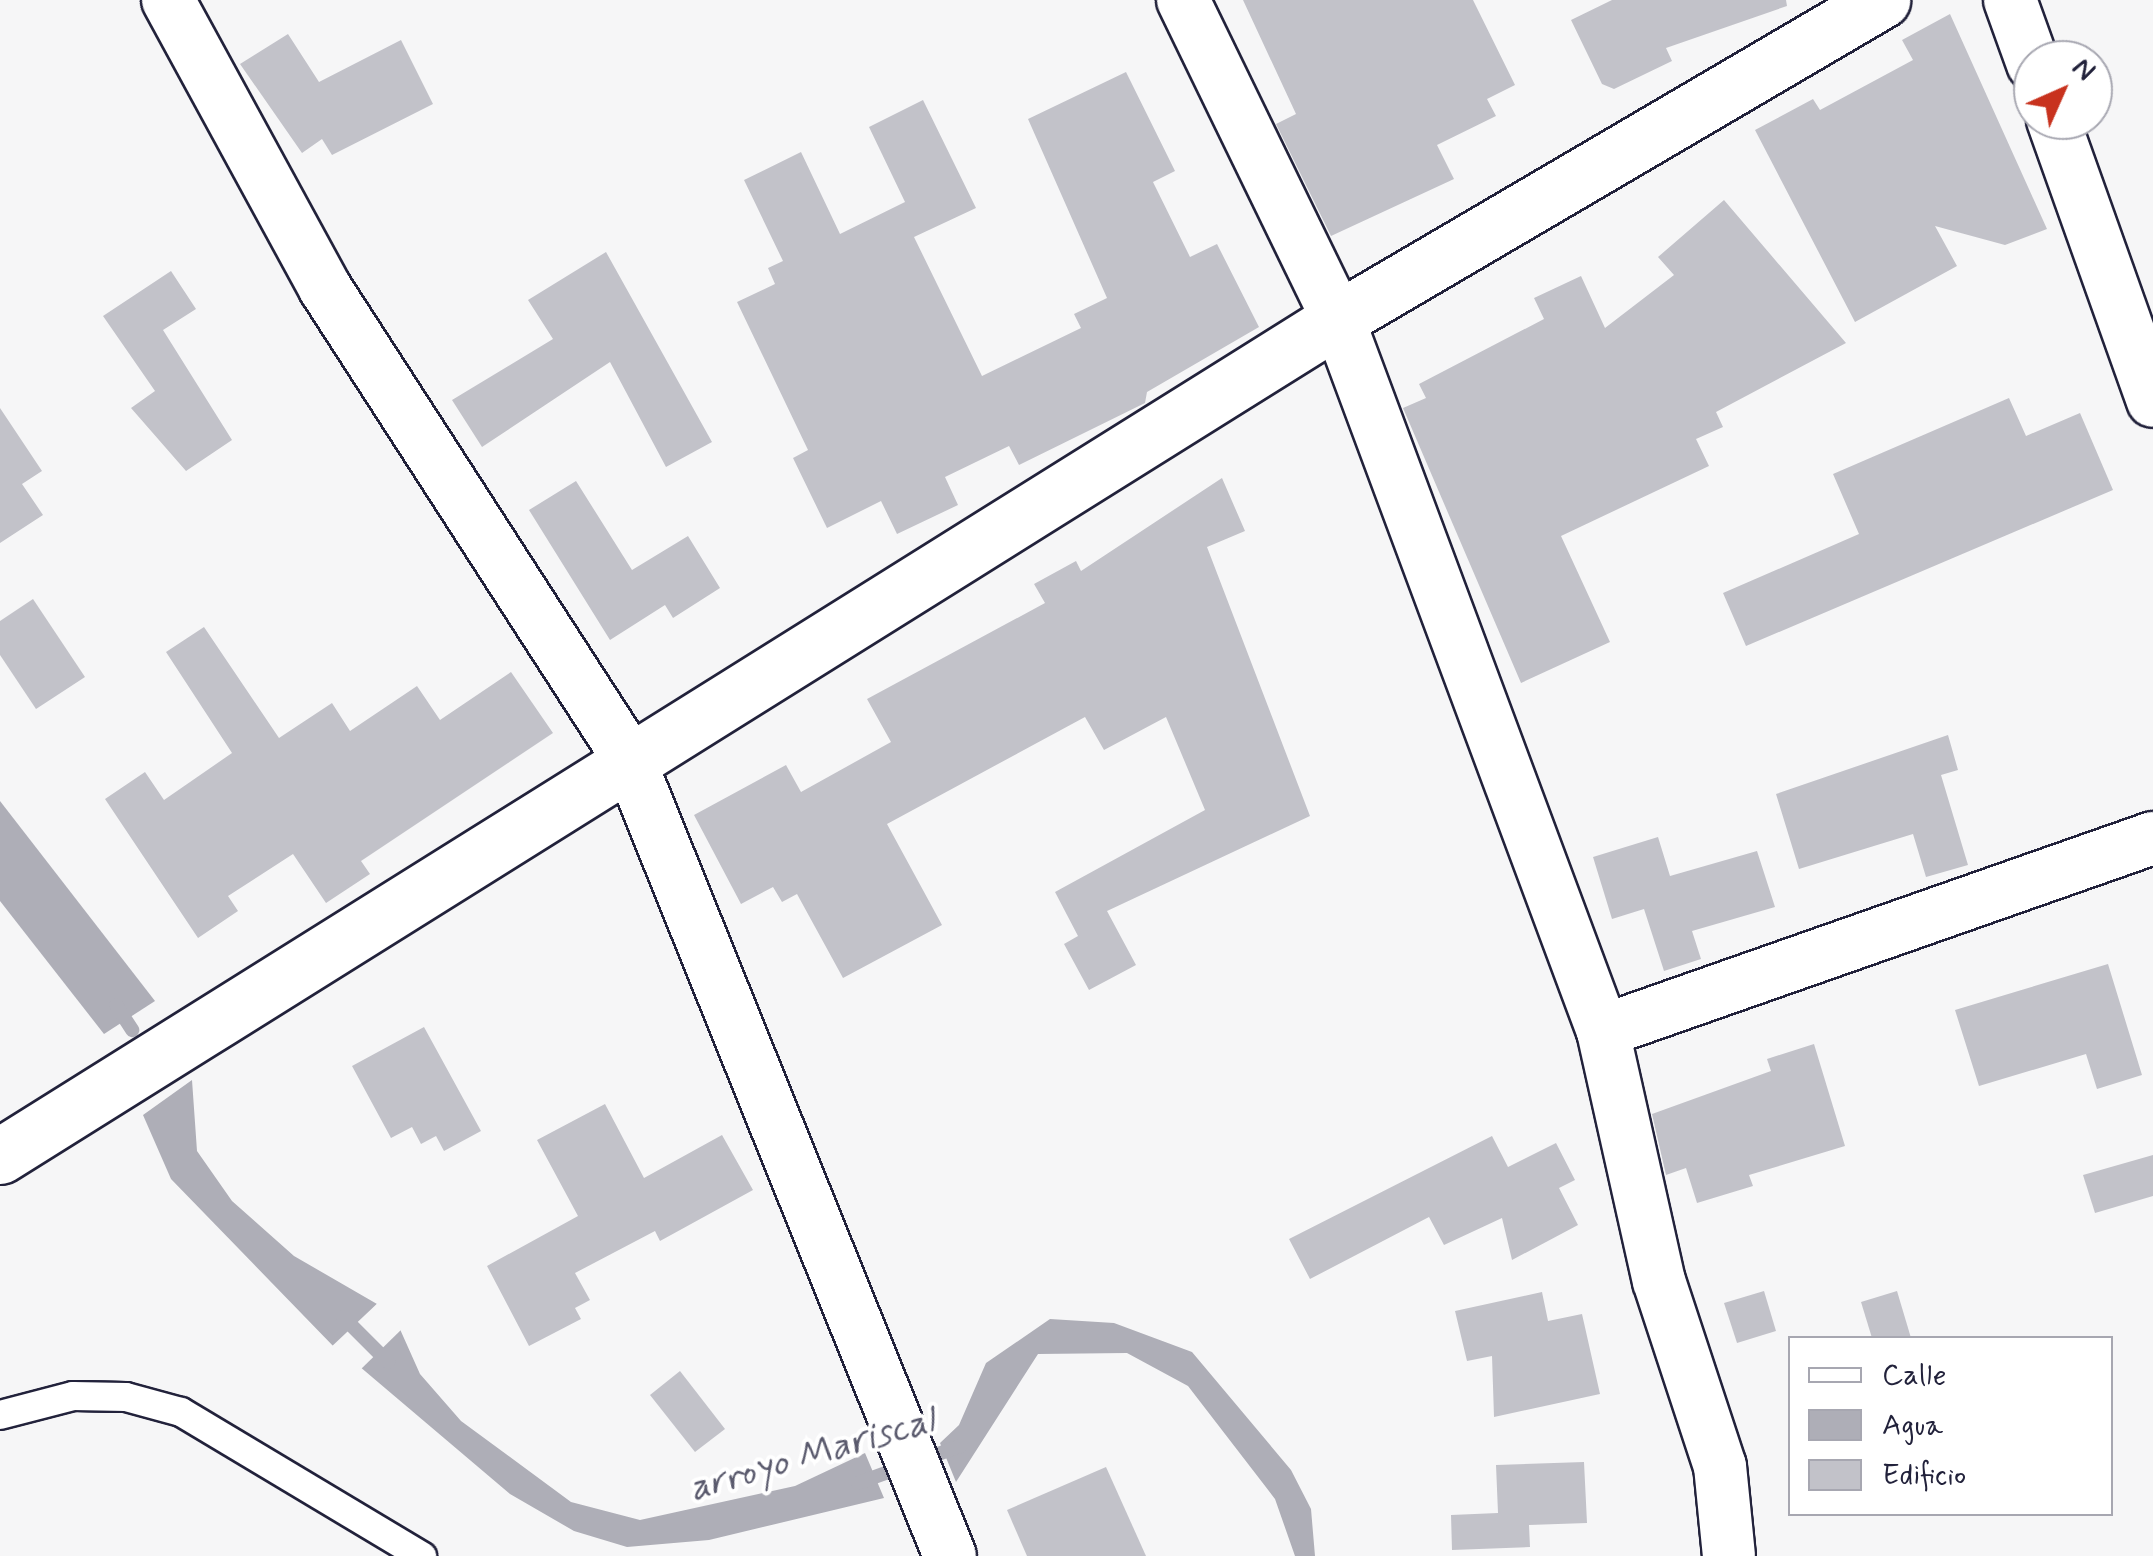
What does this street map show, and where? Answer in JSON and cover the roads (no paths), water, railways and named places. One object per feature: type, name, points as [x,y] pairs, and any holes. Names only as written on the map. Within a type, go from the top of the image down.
[{"type":"main road","points":[[0,1156],[628,757],[1338,319],[1882,0]]},
{"type":"street","points":[[168,0],[325,288],[628,757],[943,1541]]},
{"type":"street","points":[[1183,0],[1338,319],[1603,1031],[1659,1282],[1720,1466],[1729,1556]]},
{"type":"street","points":[[2010,0],[2024,40]]},
{"type":"street","points":[[2060,140],[2153,401]]},
{"type":"street","points":[[1603,1031],[2153,838]]},
{"type":"lane","points":[[0,1415],[74,1396],[126,1397],[181,1412],[422,1556]]},
{"type":"water","points":[[0,801],[155,1001],[104,1034],[0,901]]},
{"type":"water","points":[[192,1080],[197,1151],[232,1201],[294,1256],[377,1304],[336,1349],[171,1179],[143,1115]]},
{"type":"water","points":[[1050,1319],[1114,1323],[1192,1352],[1291,1470],[1311,1509],[1315,1556],[1295,1556],[1275,1499],[1188,1386],[1127,1353],[1038,1354],[956,1482],[940,1443],[959,1425],[986,1363]]},
{"type":"water","points":[[399,1327],[420,1374],[461,1421],[571,1502],[640,1520],[795,1486],[865,1453],[884,1498],[709,1540],[627,1547],[574,1531],[510,1494],[359,1366]]},
{"type":"waterway","name":"arroyo Mariscal","points":[[116,1005],[132,1030]]},
{"type":"waterway","name":"arroyo Mariscal","points":[[343,1317],[388,1362]]},
{"type":"waterway","name":"arroyo Mariscal","points":[[858,1483],[960,1446]]}]
